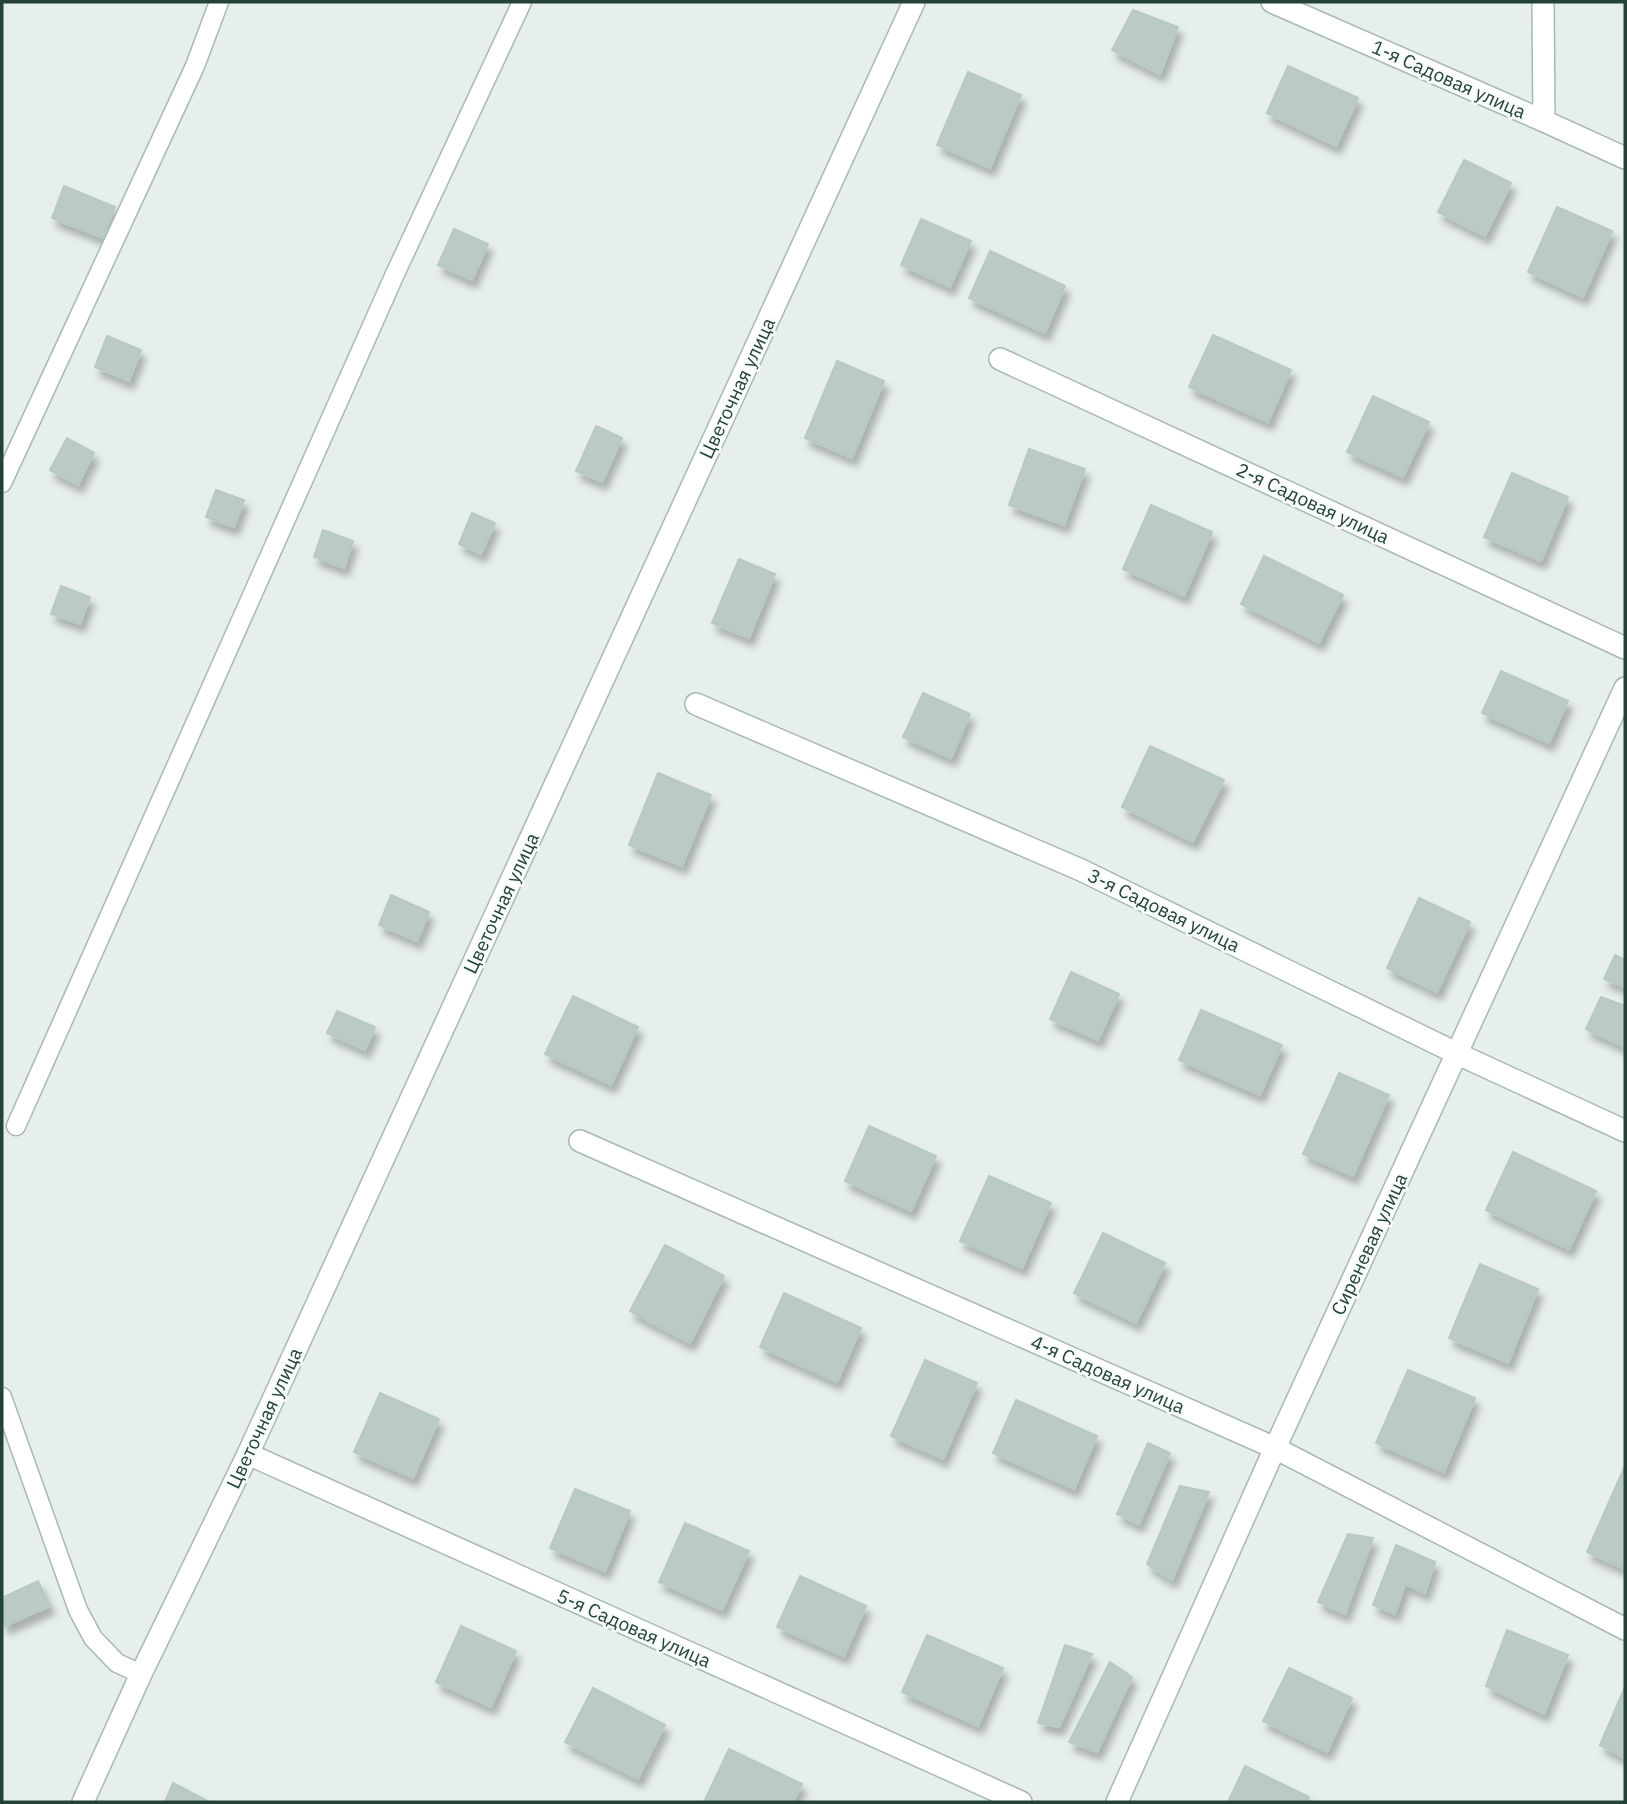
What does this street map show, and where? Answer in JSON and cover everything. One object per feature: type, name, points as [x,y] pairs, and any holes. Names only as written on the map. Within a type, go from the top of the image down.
[{"type":"street","name":"Цветочная улица","points":[[83,1802],[141,1674],[248,1454],[914,2]]},
{"type":"street","name":"1-я Садовая улица","points":[[1272,2],[1625,159]]},
{"type":"street","points":[[1543,2],[1544,121]]},
{"type":"street","name":"2-я Садовая улица","points":[[1000,359],[1625,648]]},
{"type":"street","name":"Сиреневая улица","points":[[1117,1802],[1275,1448],[1625,688]]},
{"type":"street","name":"3-я Садовая улица","points":[[696,704],[1081,870],[1458,1054],[1625,1131]]},
{"type":"street","name":"4-я Садовая улица","points":[[580,1141],[1275,1448],[1625,1629]]},
{"type":"street","name":"5-я Садовая улица","points":[[248,1454],[1021,1802]]},
{"type":"lane","points":[[2,483],[195,66],[219,2]]},
{"type":"lane","points":[[16,1126],[395,274],[522,2]]},
{"type":"lane","points":[[2,1397],[78,1610],[93,1637],[117,1663],[141,1674]]},
{"type":"building","points":[[1133,10],[1178,27],[1160,74],[1112,50]]},
{"type":"building","points":[[1288,66],[1358,98],[1336,146],[1267,113]]},
{"type":"building","points":[[968,72],[1021,95],[990,168],[937,145]]},
{"type":"building","points":[[1464,160],[1511,183],[1485,236],[1438,212]]},
{"type":"building","points":[[64,186],[115,207],[103,238],[52,218]]},
{"type":"building","points":[[1557,207],[1612,231],[1583,297],[1528,272]]},
{"type":"building","points":[[921,219],[971,241],[950,287],[901,265]]},
{"type":"building","points":[[454,229],[488,244],[472,280],[438,265]]},
{"type":"building","points":[[990,251],[1065,286],[1045,333],[969,298]]},
{"type":"building","points":[[1213,335],[1291,370],[1268,422],[1189,387]]},
{"type":"building","points":[[107,336],[141,350],[129,381],[95,367]]},
{"type":"building","points":[[837,361],[884,381],[852,458],[805,438]]},
{"type":"building","points":[[1373,396],[1429,422],[1403,477],[1347,452]]},
{"type":"building","points":[[596,426],[622,438],[602,482],[576,471]]},
{"type":"building","points":[[67,438],[94,453],[78,485],[50,470]]},
{"type":"building","points":[[1029,449],[1085,469],[1064,525],[1009,505]]},
{"type":"building","points":[[1512,473],[1568,497],[1541,561],[1484,537]]},
{"type":"building","points":[[216,490],[244,500],[234,527],[206,517]]},
{"type":"building","points":[[1151,505],[1212,532],[1184,596],[1123,569]]},
{"type":"building","points":[[472,513],[495,523],[481,554],[459,544]]},
{"type":"building","points":[[323,530],[353,541],[344,568],[314,557]]},
{"type":"building","points":[[1264,556],[1343,595],[1319,643],[1241,604]]},
{"type":"building","points":[[739,559],[775,574],[749,638],[712,623]]},
{"type":"building","points":[[61,586],[90,597],[80,624],[51,614]]},
{"type":"building","points":[[1501,671],[1568,701],[1549,743],[1482,713]]},
{"type":"building","points":[[923,693],[970,714],[951,758],[903,737]]},
{"type":"building","points":[[1150,746],[1224,780],[1193,842],[1122,807]]},
{"type":"building","points":[[658,773],[711,795],[682,866],[629,845]]},
{"type":"building","points":[[391,895],[429,912],[417,941],[379,925]]},
{"type":"building","points":[[1419,898],[1470,922],[1437,992],[1387,968]]},
{"type":"building","points":[[1615,955],[1625,960],[1625,987],[1604,979]]},
{"type":"building","points":[[1071,972],[1119,994],[1098,1040],[1050,1019]]},
{"type":"building","points":[[573,996],[638,1027],[611,1085],[545,1054]]},
{"type":"building","points":[[1601,997],[1625,1006],[1625,1047],[1586,1029]]},
{"type":"building","points":[[1201,1010],[1282,1045],[1260,1095],[1179,1060]]},
{"type":"building","points":[[337,1011],[375,1027],[365,1050],[327,1033]]},
{"type":"building","points":[[1339,1073],[1389,1095],[1353,1176],[1303,1154]]},
{"type":"building","points":[[869,1126],[936,1156],[911,1211],[845,1181]]},
{"type":"building","points":[[1513,1152],[1596,1191],[1569,1249],[1486,1210]]},
{"type":"building","points":[[989,1176],[1051,1203],[1022,1268],[960,1241]]},
{"type":"building","points":[[1103,1233],[1165,1263],[1136,1323],[1074,1293]]},
{"type":"building","points":[[665,1245],[724,1276],[690,1343],[630,1311]]},
{"type":"building","points":[[1480,1264],[1538,1289],[1508,1363],[1449,1338]]},
{"type":"building","points":[[784,1293],[861,1328],[837,1382],[760,1347]]},
{"type":"building","points":[[925,1360],[977,1383],[943,1459],[891,1436]]},
{"type":"building","points":[[1408,1370],[1475,1398],[1444,1472],[1376,1443]]},
{"type":"building","points":[[380,1393],[439,1419],[413,1478],[354,1452]]},
{"type":"building","points":[[1016,1400],[1097,1436],[1074,1489],[993,1453]]},
{"type":"building","points":[[1148,1443],[1170,1453],[1139,1524],[1117,1514]]},
{"type":"building","points":[[1625,1468],[1625,1569],[1587,1552]]},
{"type":"building","points":[[1180,1486],[1209,1492],[1172,1580],[1147,1564]]},
{"type":"building","points":[[575,1489],[630,1511],[605,1571],[550,1548]]},
{"type":"building","points":[[685,1523],[749,1551],[722,1610],[659,1582]]},
{"type":"building","points":[[1348,1534],[1373,1538],[1345,1614],[1318,1602]]},
{"type":"building","points":[[1396,1545],[1435,1562],[1425,1593],[1405,1584],[1395,1614],[1373,1605]]},
{"type":"building","points":[[800,1576],[866,1606],[844,1656],[777,1627]]},
{"type":"building","points":[[38,1581],[50,1606],[5,1626],[2,1619],[2,1598]]},
{"type":"building","points":[[461,1626],[516,1651],[491,1707],[436,1682]]},
{"type":"building","points":[[1507,1630],[1568,1655],[1544,1714],[1486,1686]]},
{"type":"building","points":[[927,1635],[1003,1668],[978,1726],[902,1692]]},
{"type":"building","points":[[1065,1645],[1092,1654],[1059,1727],[1038,1723]]},
{"type":"building","points":[[1110,1662],[1132,1677],[1097,1752],[1069,1742]]},
{"type":"building","points":[[1289,1668],[1352,1698],[1327,1752],[1263,1721]]},
{"type":"building","points":[[1625,1687],[1625,1758],[1600,1745]]},
{"type":"building","points":[[593,1688],[665,1725],[638,1779],[565,1742]]},
{"type":"building","points":[[729,1749],[802,1784],[793,1802],[704,1802]]},
{"type":"building","points":[[1245,1766],[1309,1797],[1306,1802],[1228,1802]]},
{"type":"building","points":[[173,1783],[209,1802],[165,1802]]}]
